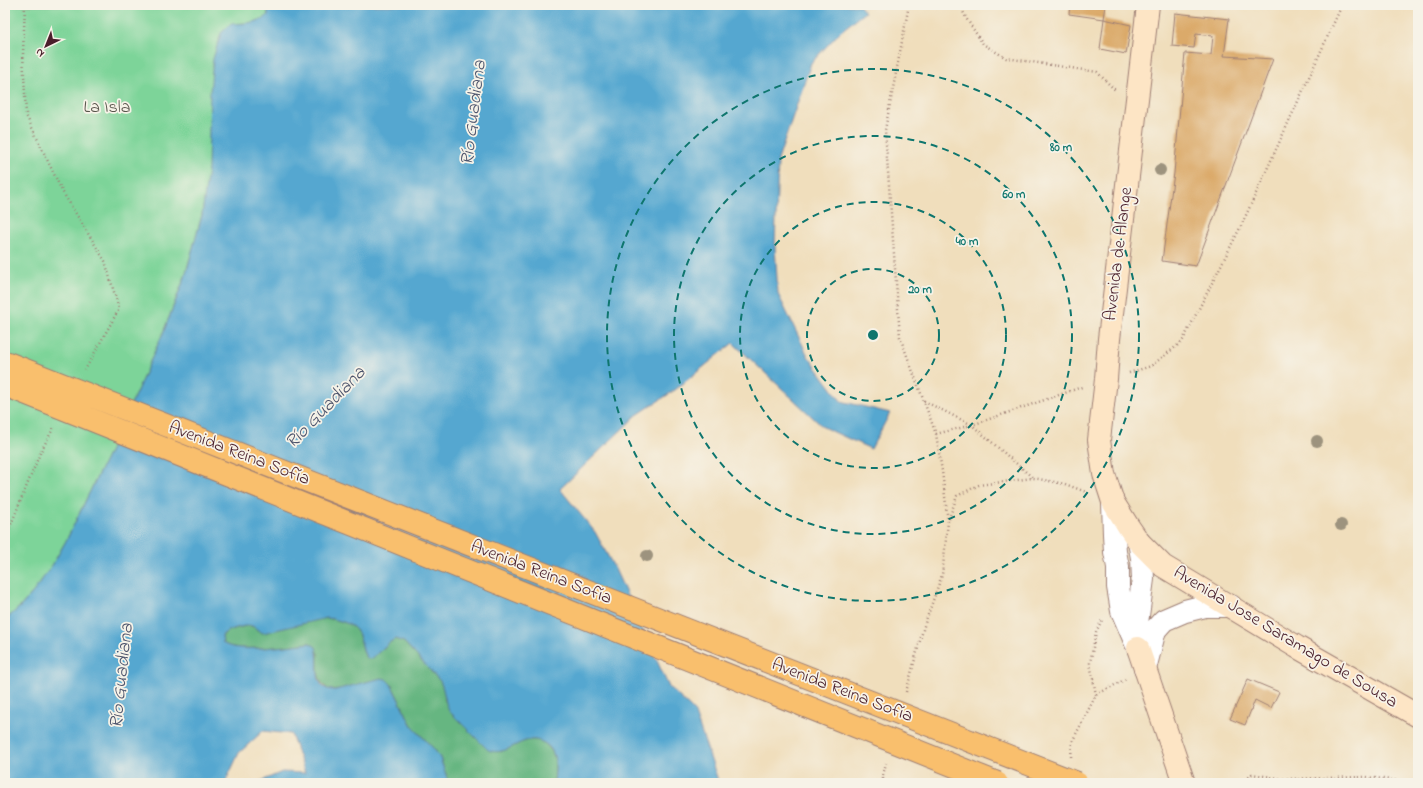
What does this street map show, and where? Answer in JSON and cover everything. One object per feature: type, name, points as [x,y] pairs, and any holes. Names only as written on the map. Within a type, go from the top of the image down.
[{"type":"highway","name":"Avenida Reina Sofía","points":[[5,362],[1077,783]]},
{"type":"highway","name":"Avenida Reina Sofía","points":[[5,384],[997,783]]},
{"type":"street","name":"Avenida de Alange","points":[[1138,648],[1137,623],[1145,552],[1113,502],[1104,474],[1099,440],[1109,339],[1148,5]]},
{"type":"street","name":"Avenida de Alange","points":[[1113,502],[1115,552],[1118,567],[1118,587],[1122,610],[1138,648],[1184,783]]},
{"type":"street","points":[[1118,587],[1125,570],[1131,562],[1145,552]]},
{"type":"street","name":"Avenida Jose Saramago de Sousa","points":[[1145,552],[1163,566],[1297,647],[1418,716]]},
{"type":"street","points":[[1145,669],[1156,630],[1164,620],[1185,611],[1205,606],[1231,606]]},
{"type":"path","points":[[25,5],[23,53],[26,115],[62,191],[104,261],[119,309],[82,377]]},
{"type":"path","points":[[909,5],[885,130],[900,337],[936,434],[948,522]]},
{"type":"path","points":[[960,5],[966,18],[983,44],[1006,58],[1097,72],[1136,110]]},
{"type":"path","points":[[936,434],[972,424],[1106,379],[1151,366],[1182,342],[1242,224],[1342,5]]},
{"type":"path","points":[[923,401],[972,424],[1034,478]]},
{"type":"path","points":[[5,538],[40,451],[55,424]]},
{"type":"path","points":[[906,693],[924,626],[942,575],[948,522],[957,496],[979,485],[1034,478],[1065,484],[1113,502]]},
{"type":"path","points":[[1096,695],[1090,663],[1096,632],[1102,619]]},
{"type":"path","points":[[1070,763],[1072,742],[1096,695],[1145,669]]},
{"type":"path","points":[[883,783],[883,775],[887,760]]},
{"type":"path","points":[[1243,783],[1252,774],[1284,779],[1366,777],[1418,782]]},
{"type":"green space","name":"La Isla","points":[[5,5],[267,5],[268,15],[255,22],[231,24],[202,215],[185,276],[163,333],[114,442],[67,539],[53,564],[34,591],[21,606],[5,620]]},
{"type":"green space","points":[[327,618],[345,622],[356,630],[366,658],[375,655],[395,639],[404,642],[440,681],[444,689],[445,701],[500,752],[518,743],[526,741],[535,740],[544,743],[549,747],[554,756],[554,783],[449,783],[440,758],[434,749],[412,726],[391,684],[330,690],[322,683],[318,674],[318,653],[310,643],[278,647],[239,648],[229,646],[223,643],[222,640],[222,636],[226,632],[241,627],[252,626],[259,631]]},
{"type":"water","name":"Río Guadiana","points":[[267,5],[859,5],[865,12],[841,31],[811,63],[778,160],[775,247],[778,294],[808,356],[841,401],[890,413],[871,449],[823,427],[733,343],[675,390],[637,415],[560,489],[595,532],[615,569],[669,687],[694,711],[719,783],[554,783],[554,758],[553,753],[547,745],[539,741],[531,740],[524,741],[503,751],[496,752],[488,750],[449,711],[440,681],[404,642],[395,639],[388,643],[370,659],[366,658],[356,630],[345,622],[327,618],[263,633],[252,626],[241,627],[223,634],[223,643],[240,648],[252,648],[278,647],[310,643],[316,647],[319,680],[327,689],[335,690],[381,678],[386,679],[391,684],[412,726],[434,749],[440,758],[449,783],[260,783],[259,782],[282,772],[305,773],[291,734],[263,731],[239,753],[225,783],[5,783],[5,620],[21,606],[34,591],[53,564],[67,539],[114,442],[163,333],[185,277],[202,215],[208,169],[210,93],[213,59],[221,33],[231,24],[250,22],[264,18],[268,15]]},
{"type":"building","points":[[1070,5],[1106,5],[1104,19],[1069,14]]},
{"type":"building","points":[[1175,13],[1229,19],[1224,56],[1273,59],[1196,266],[1162,261],[1174,173],[1185,53],[1211,55],[1213,36],[1196,34],[1194,48],[1172,46]]},
{"type":"building","points":[[1104,19],[1131,25],[1126,54],[1100,49]]},
{"type":"building","points":[[1248,679],[1279,692],[1271,708],[1255,700],[1245,725],[1230,719]]}]
